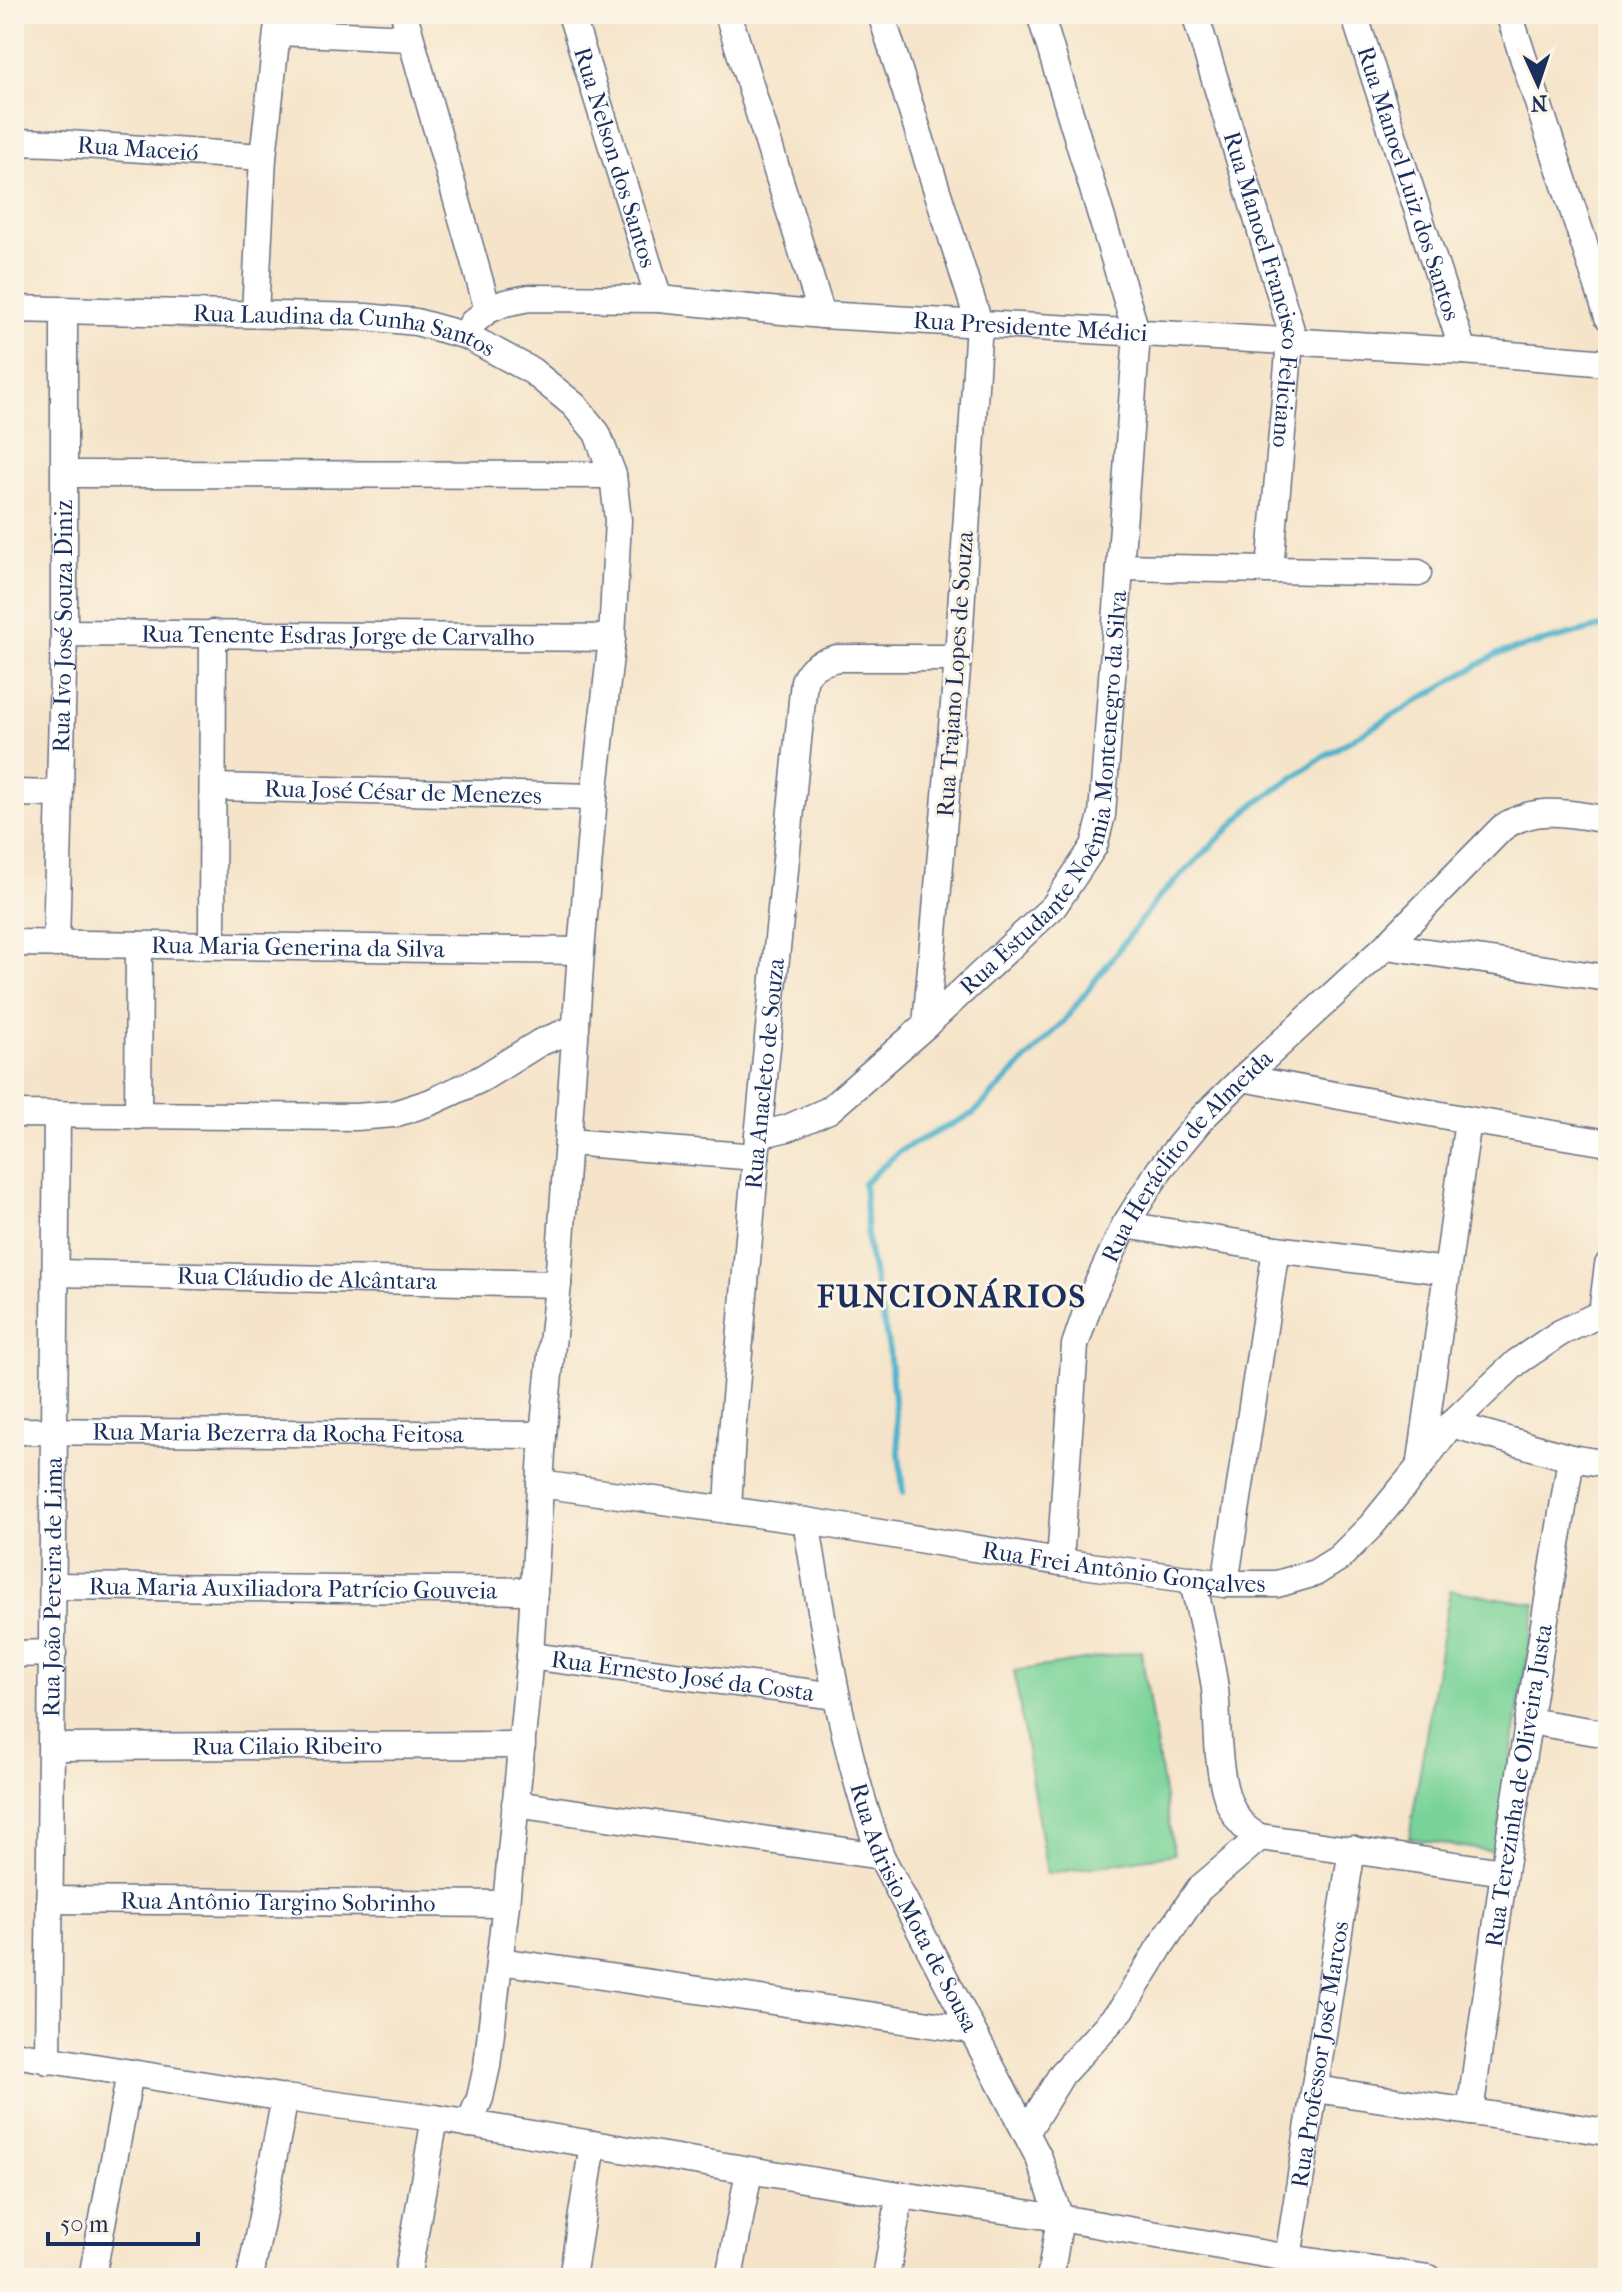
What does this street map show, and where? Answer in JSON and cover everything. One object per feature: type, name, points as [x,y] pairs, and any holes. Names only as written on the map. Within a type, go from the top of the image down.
[{"type":"street","name":"Rua Nelson dos Santos","points":[[571,14],[659,299]]},
{"type":"street","points":[[728,14],[822,315]]},
{"type":"street","points":[[881,14],[979,323]]},
{"type":"street","points":[[1040,14],[1137,334]]},
{"type":"street","name":"Rua Manoel Francisco Feliciano","points":[[1195,14],[1289,318],[1292,342],[1270,569]]},
{"type":"street","name":"Rua Manoel Luiz dos Santos","points":[[1354,14],[1463,351]]},
{"type":"street","points":[[1509,14],[1608,317]]},
{"type":"street","points":[[255,314],[263,157],[279,23],[407,26],[488,310],[472,323],[467,336]]},
{"type":"street","name":"Rua Maceió","points":[[14,142],[263,157]]},
{"type":"street","name":"Rua Presidente Médici","points":[[488,310],[529,298],[659,299],[822,315],[1463,351],[1608,363]]},
{"type":"street","name":"Rua Laudina da Cunha Santos","points":[[14,309],[366,317],[416,322],[467,336],[532,371],[574,405],[597,433],[613,475],[618,520],[612,638],[581,951],[558,1284],[543,1435],[530,1656],[487,2066],[480,2098],[469,2124]]},
{"type":"street","name":"Rua Ivo José Souza Diniz","points":[[56,944],[64,633],[64,310]]},
{"type":"street","name":"Rua Trajano Lopes de Souza","points":[[926,1025],[958,658],[979,323]]},
{"type":"street","name":"Rua Estudante Noêmia Montenegro da Silva","points":[[757,1146],[829,1110],[926,1025],[1054,906],[1094,846],[1102,815],[1137,334]]},
{"type":"street","points":[[65,474],[613,475]]},
{"type":"street","points":[[1120,567],[1418,573]]},
{"type":"street","name":"Rua Tenente Esdras Jorge de Carvalho","points":[[64,633],[612,638]]},
{"type":"street","points":[[212,944],[213,633]]},
{"type":"street","name":"Rua Anacleto de Souza","points":[[728,1510],[757,1146],[802,691],[810,670],[819,663],[837,658],[958,658]]},
{"type":"street","name":"Rua José César de Menezes","points":[[213,787],[594,797]]},
{"type":"street","points":[[14,793],[59,794]]},
{"type":"street","name":"Rua Heráclito de Almeida","points":[[1060,1562],[1075,1345],[1091,1298],[1125,1225],[1160,1169],[1202,1118],[1386,946],[1489,840],[1514,819],[1536,813],[1564,813],[1608,820]]},
{"type":"street","name":"Rua Maria Generina da Silva","points":[[14,943],[581,951]]},
{"type":"street","points":[[138,1116],[139,945]]},
{"type":"street","points":[[1386,946],[1608,978]]},
{"type":"street","points":[[14,1114],[356,1117],[394,1114],[431,1102],[481,1079],[539,1043],[576,1028]]},
{"type":"street","points":[[1243,1078],[1608,1143]]},
{"type":"street","name":"Rua João Pereira de Lima","points":[[48,2061],[57,1114]]},
{"type":"street","points":[[1421,1465],[1468,1120]]},
{"type":"street","points":[[569,1142],[757,1146]]},
{"type":"street","points":[[1125,1225],[1446,1271]]},
{"type":"street","points":[[1225,1584],[1276,1249]]},
{"type":"street","points":[[1605,1313],[1608,1265]]},
{"type":"street","name":"Rua Cláudio de Alcântara","points":[[57,1273],[558,1284]]},
{"type":"street","name":"Rua Frei Antônio Gonçalves","points":[[540,1484],[806,1521],[1060,1562],[1225,1584],[1277,1584],[1315,1573],[1339,1558],[1371,1526],[1451,1424],[1517,1362],[1560,1333],[1605,1313]]},
{"type":"street","points":[[1451,1424],[1571,1458],[1608,1464]]},
{"type":"street","name":"Rua Maria Bezerra da Rocha Feitosa","points":[[14,1431],[543,1435]]},
{"type":"street","name":"Rua Terezinha de Oliveira Justa","points":[[1470,2112],[1504,1872],[1571,1458]]},
{"type":"street","name":"Rua Adrisio Mota de Sousa","points":[[806,1521],[836,1696],[854,1776],[881,1856],[1039,2158],[1060,2218],[1050,2278]]},
{"type":"street","points":[[1192,1579],[1215,1689],[1221,1777],[1238,1820],[1251,1833],[1260,1837],[1504,1872]]},
{"type":"street","name":"Rua Maria Auxiliadora Patrício Gouveia","points":[[53,1586],[534,1591]]},
{"type":"street","points":[[14,1654],[53,1653]]},
{"type":"street","name":"Rua Ernesto José da Costa","points":[[530,1656],[836,1696]]},
{"type":"street","points":[[1528,1721],[1608,1734]]},
{"type":"street","name":"Rua Cilaio Ribeiro","points":[[53,1747],[522,1745]]},
{"type":"street","points":[[515,1804],[881,1856]]},
{"type":"street","points":[[1026,2133],[1062,2074],[1122,2009],[1199,1889],[1260,1837]]},
{"type":"street","name":"Rua Professor José Marcos","points":[[1288,2258],[1352,1849]]},
{"type":"street","name":"Rua Antônio Targino Sobrinho","points":[[50,1900],[506,1904]]},
{"type":"street","points":[[500,1961],[971,2030]]},
{"type":"street","points":[[14,2054],[285,2098],[435,2118],[749,2171],[1060,2218],[1288,2258],[1429,2278]]},
{"type":"street","points":[[92,2278],[130,2073]]},
{"type":"street","points":[[1315,2089],[1608,2132]]},
{"type":"street","points":[[250,2278],[285,2098]]},
{"type":"street","points":[[407,2278],[435,2118]]},
{"type":"street","points":[[572,2278],[593,2144]]},
{"type":"street","points":[[729,2278],[749,2171]]},
{"type":"street","points":[[886,2278],[900,2195]]},
{"type":"green space","points":[[1450,1590],[1536,1604],[1495,1852],[1409,1838]]},
{"type":"green space","points":[[1141,1651],[1174,1854],[1047,1874],[1014,1671]]},
{"type":"waterway","points":[[903,1493],[889,1349],[868,1246],[864,1183],[901,1150],[974,1113],[1064,1021],[1159,897],[1252,806],[1329,753],[1497,654],[1608,625]]},
{"type":"district","name":"FUNCIONÁRIOS","points":[[952,1296]]}]
